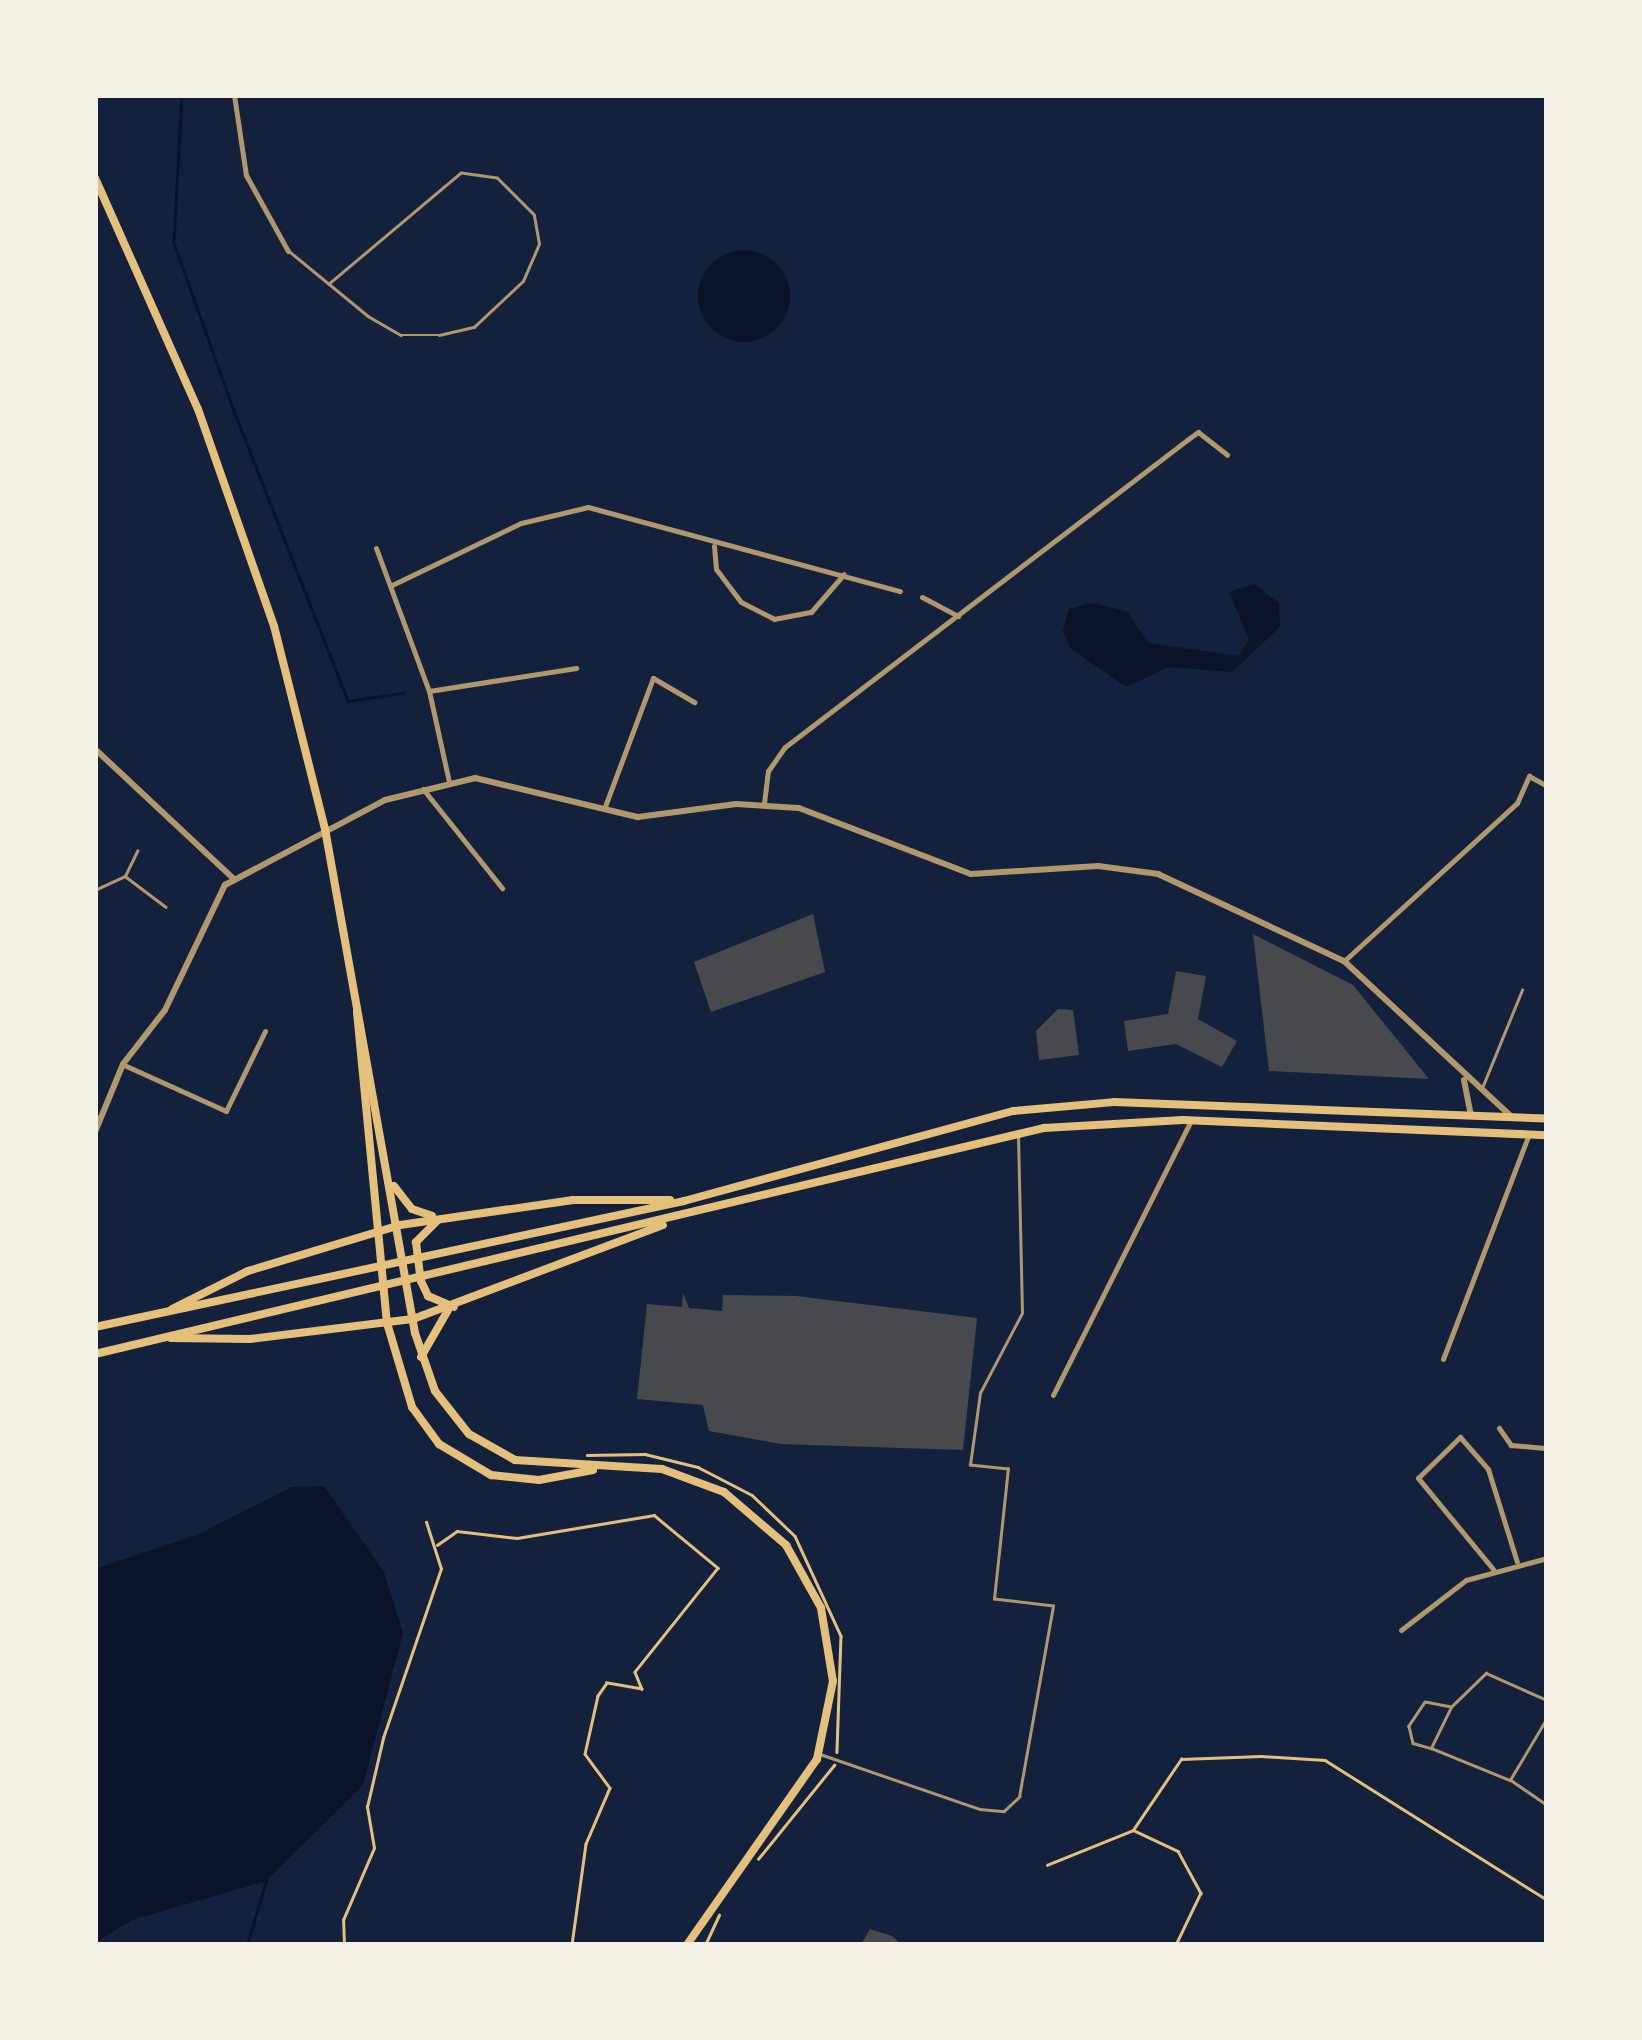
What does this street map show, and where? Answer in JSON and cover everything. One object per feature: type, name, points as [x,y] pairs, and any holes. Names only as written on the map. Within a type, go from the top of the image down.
[{"type":"main road","points":[[95,178],[157,306],[237,516],[324,829],[394,1186],[413,1319],[421,1357],[446,1409],[488,1448],[547,1467],[612,1466],[678,1473],[724,1492],[792,1553],[831,1650],[819,1753],[687,1945]]},
{"type":"main road","points":[[356,1000],[375,1231],[388,1324],[410,1404],[452,1455],[518,1480],[612,1466]]},
{"type":"main road","points":[[95,1327],[370,1272],[684,1200],[1043,1107],[1547,1118]]},
{"type":"main road","points":[[97,1354],[372,1285],[690,1216],[1017,1133],[1191,1121],[1547,1135]]},
{"type":"main road","points":[[394,1186],[412,1209],[446,1218]]},
{"type":"main road","points":[[162,1314],[248,1271],[400,1225],[584,1199],[684,1200]]},
{"type":"main road","points":[[159,1338],[388,1324],[413,1319],[452,1308],[690,1216]]},
{"type":"main road","points":[[446,1218],[422,1232],[416,1257],[425,1292],[452,1308]]},
{"type":"main road","points":[[421,1357],[452,1308]]},
{"type":"street","points":[[234,95],[246,175],[288,251]]},
{"type":"street","points":[[764,803],[768,771],[784,747],[1198,432],[1228,455]]},
{"type":"street","points":[[392,585],[505,530],[574,508],[629,514],[714,546],[900,590]]},
{"type":"street","points":[[714,546],[716,568],[741,602],[774,620],[811,612],[844,574]]},
{"type":"street","points":[[376,548],[428,691],[448,782]]},
{"type":"street","points":[[922,597],[958,616]]},
{"type":"street","points":[[428,691],[576,668]]},
{"type":"street","points":[[607,809],[653,678],[694,702]]},
{"type":"street","points":[[95,749],[234,879]]},
{"type":"street","points":[[1344,961],[1517,803],[1529,776],[1547,786]]},
{"type":"street","points":[[95,1132],[123,1064],[165,1010],[234,879],[324,829],[423,788],[448,782],[511,782],[647,818],[764,803],[826,816],[957,872],[1147,872],[1344,961],[1461,1074],[1512,1117]]},
{"type":"street","points":[[423,788],[502,888]]},
{"type":"street","points":[[123,1064],[226,1111],[265,1031]]},
{"type":"street","points":[[1461,1074],[1472,1116]]},
{"type":"street","points":[[1054,1395],[1191,1121]]},
{"type":"street","points":[[1443,1359],[1528,1134]]},
{"type":"street","points":[[1499,1428],[1511,1445],[1547,1448]]},
{"type":"street","points":[[1493,1569],[1418,1478],[1460,1437],[1488,1469],[1517,1562]]},
{"type":"street","points":[[1401,1630],[1493,1569],[1547,1558]]},
{"type":"lane","points":[[288,251],[330,284],[401,335],[474,327],[524,280],[538,244],[534,215],[497,178],[461,173],[330,284]]},
{"type":"lane","points":[[95,890],[125,876],[137,852]]},
{"type":"lane","points":[[125,876],[166,907]]},
{"type":"lane","points":[[1481,1090],[1522,990]]},
{"type":"lane","points":[[819,1753],[989,1811],[1010,1807],[1024,1784],[1053,1606],[994,1599],[1008,1470],[970,1466],[980,1393],[1022,1313],[1017,1133]]},
{"type":"lane","points":[[1431,1748],[1451,1707],[1486,1673],[1547,1700]]},
{"type":"lane","points":[[1451,1707],[1430,1700],[1409,1726],[1413,1743],[1510,1780],[1547,1805]]},
{"type":"lane","points":[[1510,1780],[1547,1718]]},
{"type":"path","points":[[579,1457],[634,1453],[698,1466],[788,1528],[820,1574],[840,1629],[837,1753]]},
{"type":"path","points":[[437,1545],[457,1532],[517,1538],[654,1515],[718,1568],[635,1672],[642,1689],[607,1682],[598,1696],[585,1754],[610,1788],[586,1844],[572,1945]]},
{"type":"path","points":[[344,1945],[343,1920],[374,1848],[366,1807],[383,1738],[439,1580],[437,1545],[426,1522]]},
{"type":"path","points":[[1047,1866],[1132,1830],[1181,1760],[1204,1752],[1325,1760],[1547,1900]]},
{"type":"path","points":[[752,1867],[834,1766]]},
{"type":"path","points":[[1132,1830],[1178,1850],[1201,1893],[1176,1945]]},
{"type":"path","points":[[705,1945],[722,1909]]},
{"type":"water","points":[[744,250],[762,253],[777,263],[787,278],[787,314],[777,329],[762,339],[744,342],[726,339],[711,329],[701,314],[698,296],[701,278],[711,263],[726,253]]},
{"type":"water","points":[[1254,584],[1279,603],[1280,627],[1232,672],[1169,667],[1126,687],[1071,649],[1063,631],[1069,609],[1091,603],[1127,611],[1148,643],[1239,656],[1249,639],[1229,592]]},
{"type":"water","points":[[324,1486],[384,1572],[403,1633],[363,1785],[266,1881],[132,1920],[95,1943],[95,1569],[197,1535],[291,1487]]},
{"type":"building","points":[[813,914],[825,972],[711,1012],[694,962]]},
{"type":"building","points":[[1253,934],[1353,985],[1429,1079],[1269,1071]]},
{"type":"building","points":[[1176,971],[1206,976],[1198,1019],[1237,1041],[1222,1067],[1176,1044],[1128,1051],[1124,1021],[1168,1014]]},
{"type":"building","points":[[1058,1009],[1073,1010],[1079,1055],[1039,1060],[1036,1031]]},
{"type":"building","points":[[683,1293],[689,1308],[722,1311],[723,1295],[796,1296],[977,1318],[963,1450],[781,1444],[709,1431],[703,1405],[637,1399],[647,1304],[682,1307]]},
{"type":"building","points":[[870,1929],[892,1936],[902,1945],[861,1945]]},
{"type":"waterway","points":[[182,95],[174,243],[234,411],[348,701],[403,693]]},
{"type":"waterway","points":[[247,1945],[266,1881]]}]
